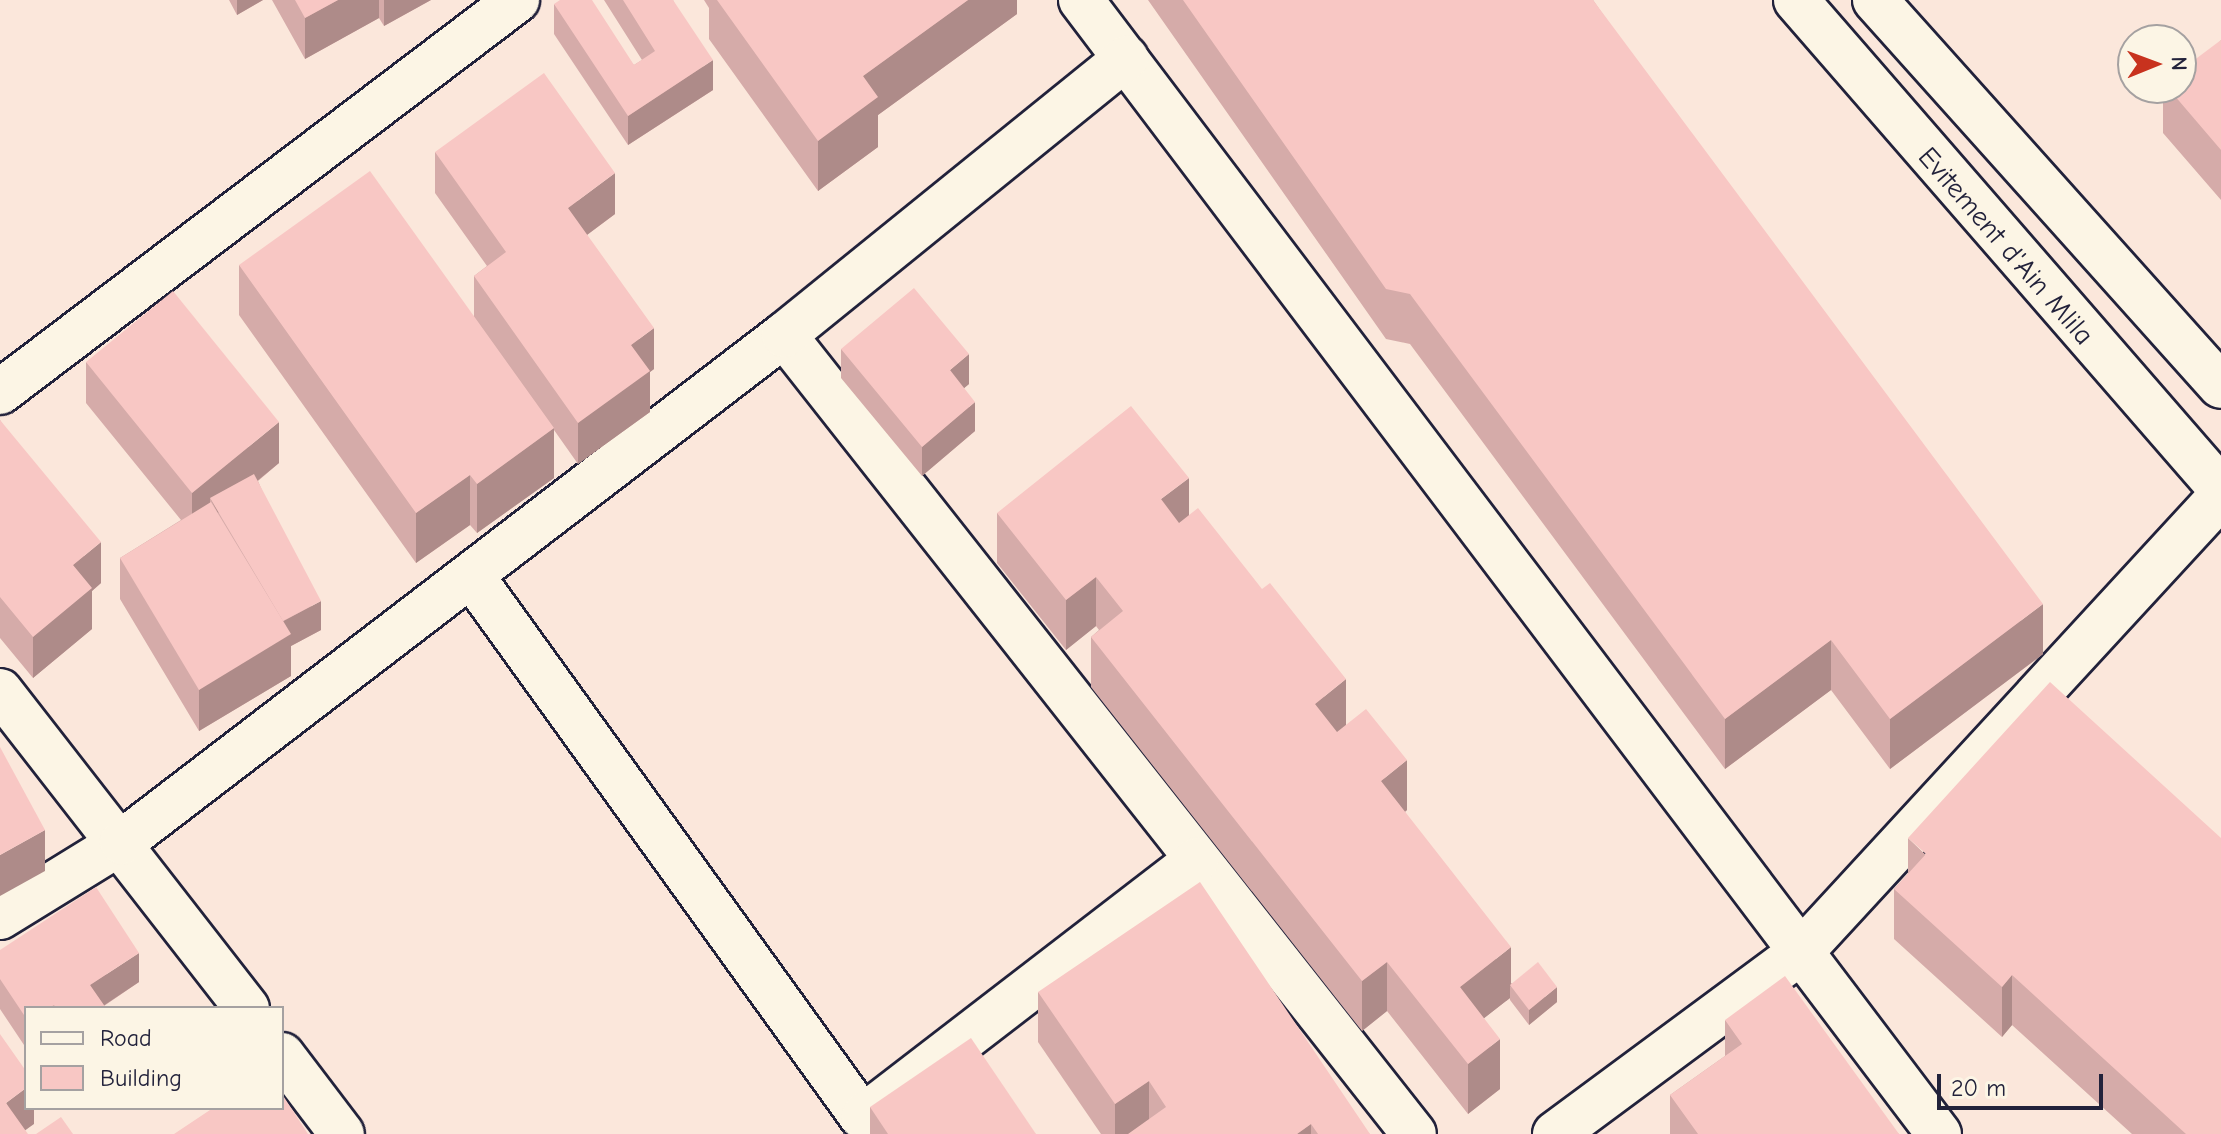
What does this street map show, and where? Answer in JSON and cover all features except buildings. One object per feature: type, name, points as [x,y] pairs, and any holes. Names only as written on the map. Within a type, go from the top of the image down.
[{"type":"main road","points":[[0,392],[517,0]]},
{"type":"main road","points":[[1081,0],[1939,1134]]},
{"type":"main road","name":"Evitement d'Ain Mlila","points":[[1796,0],[2221,489]]},
{"type":"main road","points":[[1875,0],[2221,386]]},
{"type":"main road","points":[[0,917],[122,842],[784,335],[1126,58]]},
{"type":"main road","points":[[784,335],[1414,1134]]},
{"type":"main road","points":[[1555,1134],[1800,953],[2221,496]]},
{"type":"main road","points":[[471,575],[851,1126],[1197,860]]},
{"type":"main road","points":[[0,691],[122,842],[245,1006]]},
{"type":"main road","points":[[284,1058],[342,1134]]}]
